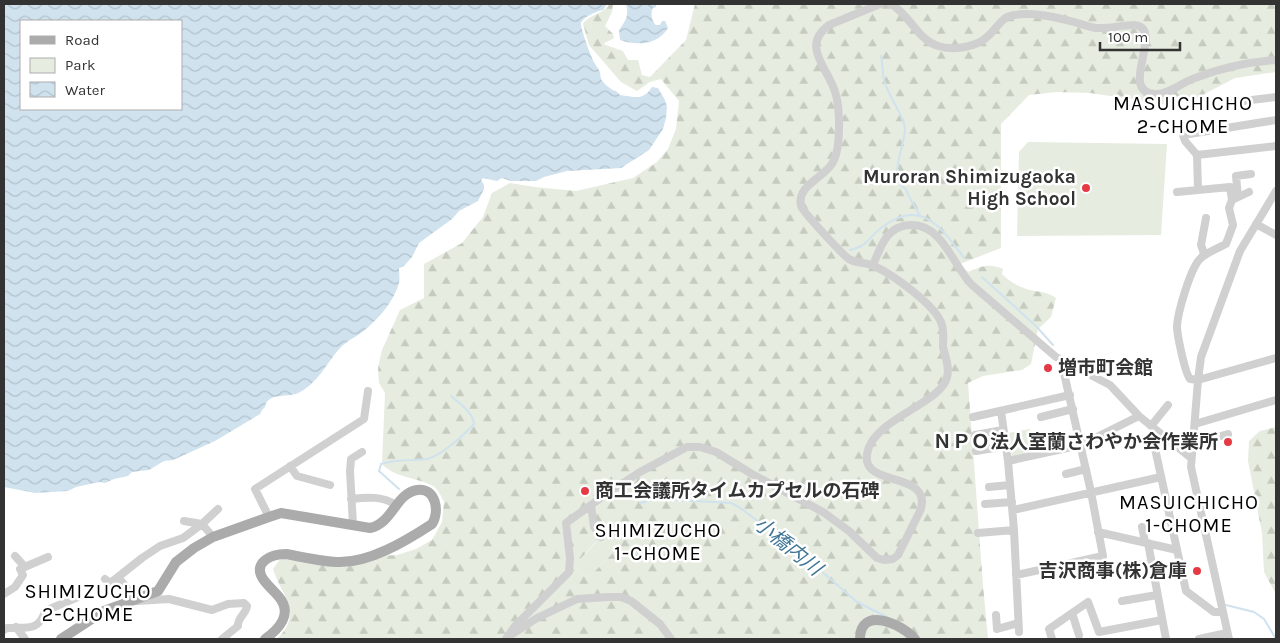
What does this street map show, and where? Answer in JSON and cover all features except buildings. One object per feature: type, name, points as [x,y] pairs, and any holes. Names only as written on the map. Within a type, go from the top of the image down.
[{"type":"main road","points":[[61,639],[104,611],[158,591],[176,562],[194,548],[213,537],[281,513],[370,528],[377,527],[385,522],[404,496],[414,491],[424,491],[432,497],[436,503],[436,519],[432,524],[377,554],[356,561],[336,562],[278,554],[268,557],[261,566],[261,575],[282,600],[285,611],[280,627],[265,639]]},
{"type":"main road","points":[[860,639],[860,633],[864,625],[874,620],[886,621],[899,626],[915,639]]},
{"type":"street","points":[[507,638],[515,626],[569,572],[570,558],[566,523],[640,472],[687,448],[700,448],[716,452],[752,474],[823,512],[849,531],[877,558],[884,560],[893,559],[898,555],[922,509],[922,501],[920,494],[915,488],[872,471],[868,462],[870,446],[890,422],[911,410],[942,387],[948,377],[942,326],[932,308],[910,289],[873,265],[849,259],[805,214],[801,206],[801,198],[804,191],[833,163],[837,145],[837,99],[833,84],[815,52],[818,37],[829,25],[880,4]]},
{"type":"street","points":[[891,4],[898,8],[930,42],[944,47],[964,46],[983,42],[1006,18],[1019,15],[1042,15],[1096,28],[1137,25],[1143,29],[1146,37],[1139,73],[1140,85],[1144,90],[1156,94],[1165,92],[1191,79],[1222,69],[1260,61],[1276,60]]},
{"type":"street","points":[[1235,102],[1276,97]]},
{"type":"street","points":[[1198,190],[1197,155],[1183,135],[1276,120]]},
{"type":"street","points":[[1197,155],[1276,146]]},
{"type":"street","points":[[1202,257],[1226,244],[1232,225],[1229,208],[1235,198],[1236,176],[1251,174]]},
{"type":"street","points":[[1177,192],[1230,187],[1235,198]]},
{"type":"street","points":[[1198,639],[1228,636],[1191,467],[1201,357],[1240,251],[1276,191]]},
{"type":"street","points":[[1235,198],[1249,192]]},
{"type":"street","points":[[1206,218],[1201,245],[1204,253],[1188,281],[1177,327],[1188,376],[1190,379],[1198,380],[1276,358]]},
{"type":"street","points":[[1256,224],[1276,235]]},
{"type":"street","points":[[873,265],[882,243],[894,230],[906,225],[914,225],[930,230],[940,240],[959,270],[972,285],[1061,360],[1110,385],[1139,416],[1191,458]]},
{"type":"street","points":[[1016,575],[1103,556],[1081,444],[1061,360]]},
{"type":"street","points":[[269,516],[255,489],[364,422],[368,391]]},
{"type":"street","points":[[973,417],[1070,396]]},
{"type":"street","points":[[1195,424],[1276,400]]},
{"type":"street","points":[[1168,405],[1154,428],[1154,444],[1186,590],[1214,612],[1222,612]]},
{"type":"street","points":[[1041,417],[1073,409]]},
{"type":"street","points":[[1001,411],[1008,461],[1014,530],[1019,632]]},
{"type":"street","points":[[1008,461],[1081,444],[1139,416]]},
{"type":"street","points":[[975,435],[1003,430]]},
{"type":"street","points":[[1192,444],[1228,434]]},
{"type":"street","points":[[976,451],[1006,446]]},
{"type":"street","points":[[353,525],[351,459],[362,452]]},
{"type":"street","points":[[290,466],[297,476],[330,486]]},
{"type":"street","points":[[1066,474],[1086,469]]},
{"type":"street","points":[[985,504],[1012,506],[1161,477]]},
{"type":"street","points":[[989,487],[1010,485]]},
{"type":"street","points":[[351,499],[372,497],[389,500],[396,505]]},
{"type":"street","points":[[591,505],[594,527],[601,537]]},
{"type":"street","points":[[106,580],[110,583],[160,546],[183,538],[202,524],[218,508]]},
{"type":"street","points":[[184,521],[202,524],[213,537]]},
{"type":"street","points":[[1142,527],[1147,543],[1166,639]]},
{"type":"street","points":[[978,533],[1014,530]]},
{"type":"street","points":[[1098,532],[1177,550]]},
{"type":"street","points":[[15,556],[25,567]]},
{"type":"street","points":[[4,594],[15,587],[23,575],[20,569],[48,557]]},
{"type":"street","points":[[118,577],[134,597],[133,600],[168,599],[212,610],[228,604],[244,603],[247,606],[246,610],[239,619],[238,626],[222,639]]},
{"type":"street","points":[[1122,601],[1157,595]]},
{"type":"street","points":[[507,638],[537,618],[566,603],[577,599],[608,596],[621,597],[631,601],[660,624],[671,639]]},
{"type":"street","points":[[4,630],[36,626],[41,622],[45,611],[78,597]]},
{"type":"street","points":[[1052,639],[1049,629],[1088,602],[1099,632],[1162,620]]},
{"type":"street","points":[[1072,613],[1079,635]]},
{"type":"street","points":[[996,615],[997,629],[1018,623]]},
{"type":"street","points":[[16,627],[25,639]]},
{"type":"green space","points":[[609,4],[613,4],[612,12],[605,26],[613,34],[614,38],[603,44],[623,51],[628,60],[638,60],[642,75],[650,77],[686,40],[695,4],[1276,4],[1276,72],[1235,78],[1195,99],[1165,104],[1090,93],[1057,92],[1029,95],[1001,124],[1001,248],[960,264],[968,272],[985,266],[998,267],[1003,269],[1002,274],[1015,284],[1030,290],[1047,293],[1056,298],[1051,317],[1038,329],[1031,364],[1022,370],[983,376],[968,383],[988,639],[277,639],[289,621],[290,612],[273,569],[280,559],[299,555],[348,558],[397,555],[416,549],[432,540],[442,522],[444,502],[435,487],[399,475],[382,464],[385,393],[379,383],[378,368],[382,350],[400,310],[424,298],[424,264],[462,243],[483,217],[492,193],[510,183],[576,191],[633,178],[657,162],[668,149],[676,129],[679,101],[661,79],[650,82],[637,91],[621,82],[589,45],[583,24]],"holes":[[[601,536],[612,550],[612,554],[588,578],[576,570],[576,564]]]},
{"type":"green space","points":[[1028,142],[1167,144],[1161,235],[1017,236],[1019,152]]},
{"type":"green space","points":[[1276,427],[1276,594],[1264,572],[1262,533],[1248,461],[1249,441],[1260,431]]},
{"type":"green space","points":[[1030,429],[1033,453],[1012,457],[1008,433]]},
{"type":"green space","points":[[602,536],[612,550],[612,554],[588,578],[576,570],[575,565]]},
{"type":"green space","points":[[1147,560],[1150,574],[1127,579],[1117,576],[1113,562]]},
{"type":"water","points":[[4,4],[607,4],[603,10],[590,15],[582,21],[582,30],[604,83],[620,95],[634,97],[642,96],[652,87],[658,88],[665,100],[667,107],[663,129],[649,150],[621,168],[567,171],[536,181],[511,181],[502,178],[497,181],[483,178],[481,180],[484,189],[478,201],[459,211],[452,219],[419,243],[412,257],[404,266],[399,268],[397,290],[386,308],[366,329],[341,347],[307,388],[295,394],[270,399],[260,414],[215,441],[173,460],[164,461],[149,470],[132,472],[128,476],[105,483],[99,482],[76,487],[68,491],[35,493],[4,487]]},
{"type":"water","points":[[626,4],[656,4],[652,12],[653,22],[656,25],[660,25],[662,21],[665,21],[668,28],[664,34],[647,43],[633,43],[620,40],[619,30],[627,15]]},
{"type":"waterway","points":[[881,56],[883,77],[902,118],[905,129],[898,161],[898,178],[920,215]]},
{"type":"waterway","points":[[850,250],[864,244],[881,228],[895,219],[908,215],[920,216],[930,220],[948,237],[965,259]]},
{"type":"waterway","points":[[982,277],[1036,326],[1053,345]]},
{"type":"waterway","points":[[399,489],[379,471],[381,464],[433,457],[452,444],[474,424],[468,412],[451,396]]},
{"type":"waterway","name":"小橋内川","points":[[640,503],[657,499],[731,503],[798,551],[857,602],[887,617]]},
{"type":"waterway","points":[[1226,605],[1254,612],[1264,619],[1276,639]]},
{"type":"place","name":"Muroran Shimizugaoka High School","points":[[1086,188]]},
{"type":"place","name":"増市町会館","points":[[1048,368]]},
{"type":"place","name":"ＮＰＯ法人室蘭さわやか会作業所","points":[[1228,442]]},
{"type":"place","name":"商工会議所タイムカプセルの石碑","points":[[585,491]]},
{"type":"place","name":"吉沢商事(株)倉庫","points":[[1197,571]]},
{"type":"district","name":"MASUICHICHO 2-CHOME","points":[[1183,114]]},
{"type":"district","name":"MASUICHICHO 1-CHOME","points":[[1189,514]]},
{"type":"district","name":"SHIMIZUCHO 1-CHOME","points":[[658,542]]},
{"type":"district","name":"SHIMIZUCHO 2-CHOME","points":[[88,602]]}]
